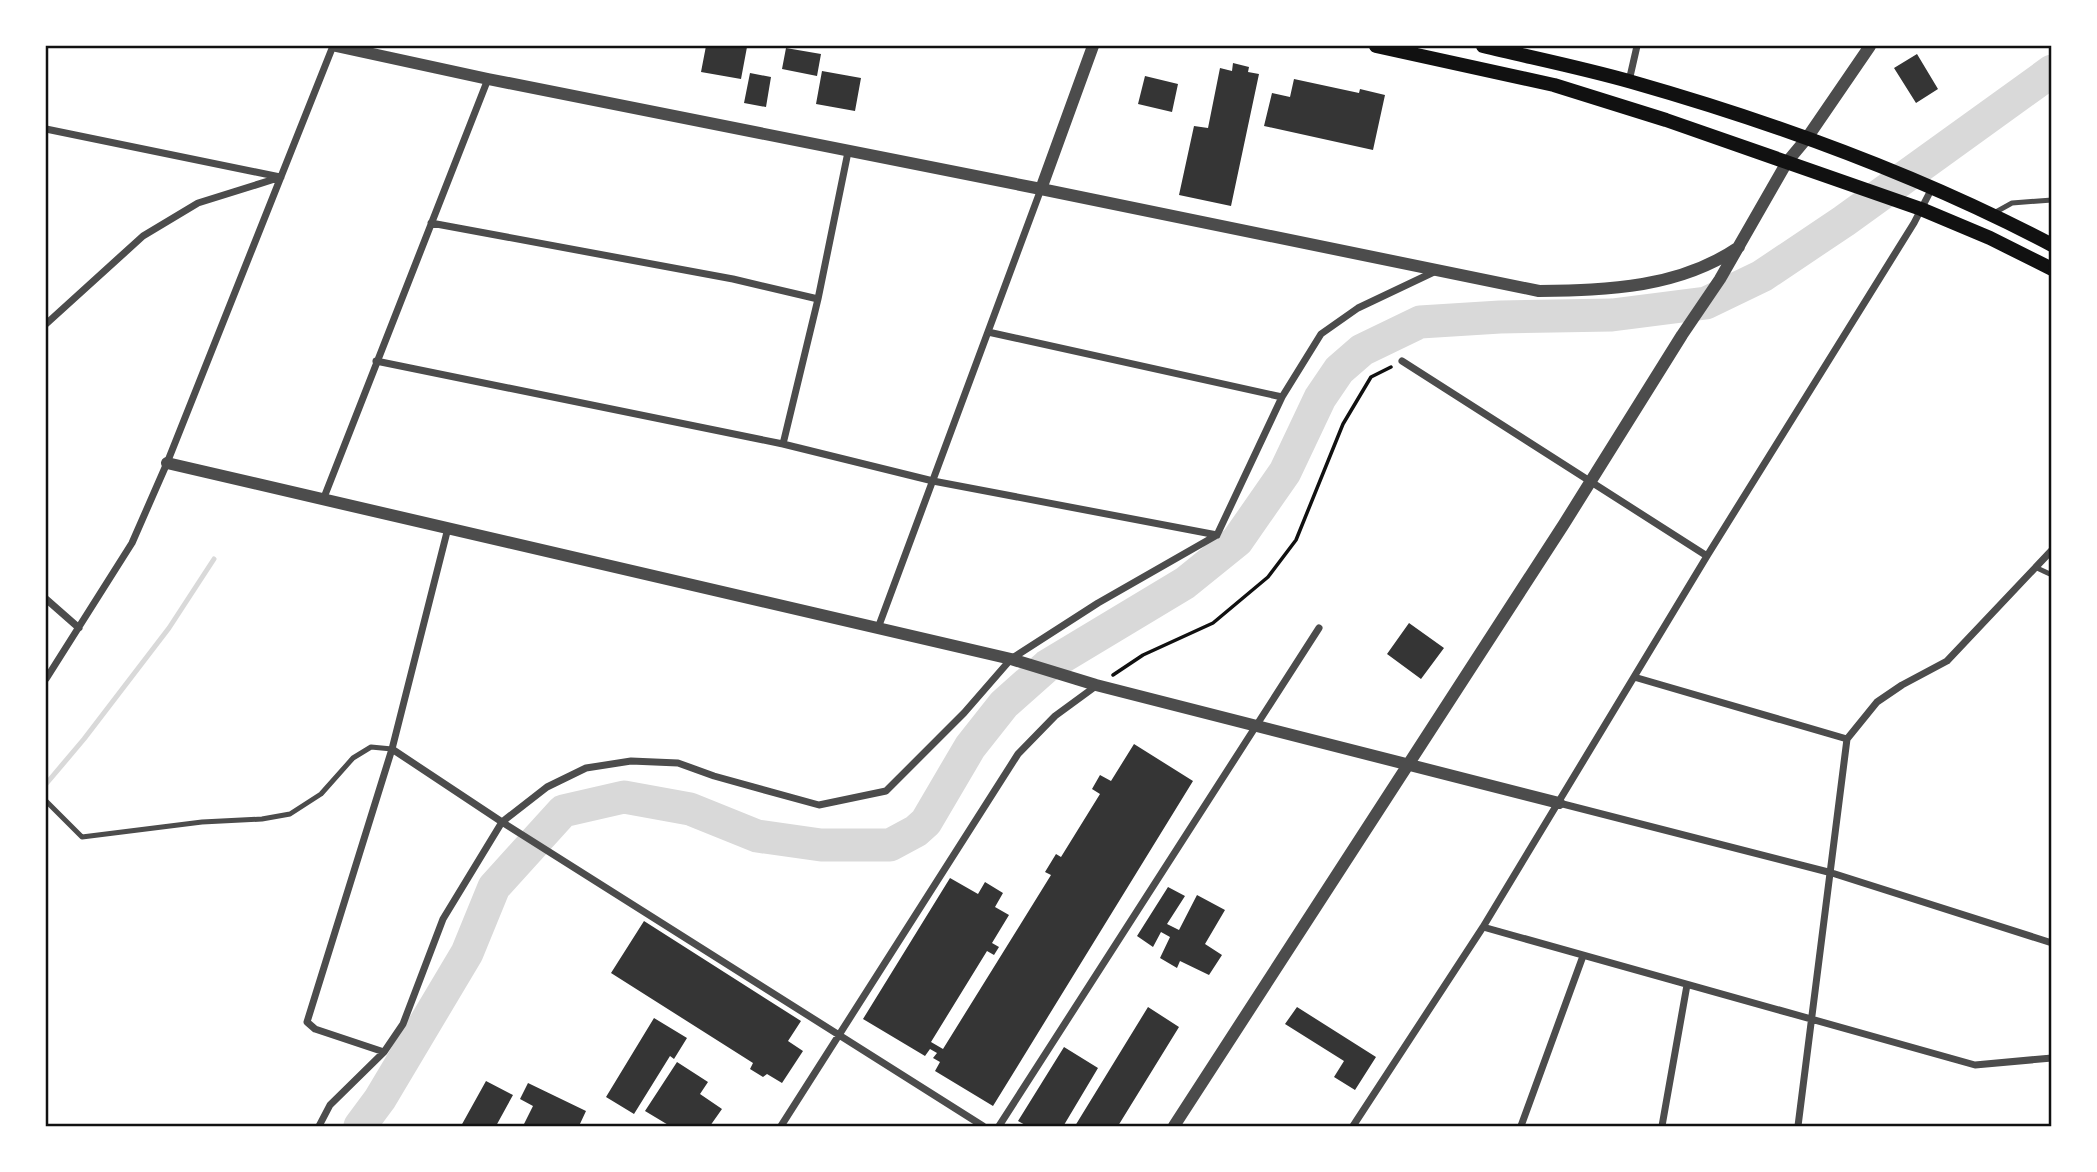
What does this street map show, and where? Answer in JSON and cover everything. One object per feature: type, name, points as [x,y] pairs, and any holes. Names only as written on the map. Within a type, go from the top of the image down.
[{"type":"main road","points":[[1376,46],[1554,85],[1918,208],[1990,238],[2052,269]]},
{"type":"main road","points":[[1483,46],[1629,81],[1807,138],[1993,214],[2052,245]]},
{"type":"street","points":[[46,679],[132,543],[167,463],[335,46],[1539,290],[1606,290],[1670,278],[1716,263],[1739,247]]},
{"type":"street","points":[[878,628],[1093,46]]},
{"type":"street","points":[[1629,81],[1637,46]]},
{"type":"street","points":[[1174,1126],[1720,279],[1787,162],[1807,138],[1870,46]]},
{"type":"street","points":[[323,500],[488,79]]},
{"type":"street","points":[[46,129],[281,177]]},
{"type":"street","points":[[783,444],[818,299],[848,152]]},
{"type":"street","points":[[46,324],[143,236],[198,203],[281,177]]},
{"type":"street","points":[[1353,1126],[1483,928],[1932,188]]},
{"type":"street","points":[[431,223],[733,279],[818,299]]},
{"type":"street","points":[[319,1126],[330,1105],[384,1052],[403,1024],[443,919],[502,822],[547,788],[586,768],[631,761],[678,763],[714,776],[819,805],[886,792],[964,713],[1012,659],[1097,603],[1217,535],[1282,397],[1321,334],[1358,308],[1437,270]]},
{"type":"street","points":[[988,332],[1282,397]]},
{"type":"street","points":[[376,361],[783,444],[933,481],[1217,535]]},
{"type":"street","points":[[1402,361],[1707,556]]},
{"type":"street","points":[[167,463],[1012,659],[1091,684],[1832,873],[2052,943]]},
{"type":"street","points":[[384,1052],[315,1029],[307,1022],[392,749],[448,528]]},
{"type":"street","points":[[1798,1126],[1847,739],[1877,702],[1947,661],[2052,550]]},
{"type":"street","points":[[46,598],[79,628]]},
{"type":"street","points":[[999,1126],[1319,628]]},
{"type":"street","points":[[1633,677],[1847,739]]},
{"type":"street","points":[[780,1126],[1018,754],[1091,684]]},
{"type":"street","points":[[392,749],[502,822],[983,1126]]},
{"type":"street","points":[[1483,928],[1975,1065],[2052,1058]]},
{"type":"street","points":[[1521,1126],[1583,956]]},
{"type":"street","points":[[1662,1126],[1687,985]]},
{"type":"lane","points":[[1993,214],[2012,203],[2052,201]]},
{"type":"lane","points":[[2037,568],[2052,575]]},
{"type":"lane","points":[[46,801],[82,836],[202,822],[262,819],[290,814],[321,794],[353,758],[371,747],[392,749]]},
{"type":"path","points":[[1091,684],[1143,655],[1213,622],[1268,577],[1296,540],[1343,424],[1371,377],[1402,361]]},
{"type":"building","points":[[706,46],[747,47],[741,79],[701,72]]},
{"type":"building","points":[[786,48],[821,54],[817,76],[782,69]]},
{"type":"building","points":[[1917,54],[1938,89],[1916,103],[1894,68]]},
{"type":"building","points":[[1233,63],[1249,67],[1248,72],[1259,74],[1231,206],[1179,195],[1194,126],[1208,128],[1220,68],[1232,71]]},
{"type":"building","points":[[822,71],[861,78],[855,111],[816,104]]},
{"type":"building","points":[[750,73],[771,77],[766,107],[744,103]]},
{"type":"building","points":[[1145,76],[1178,84],[1172,112],[1138,104]]},
{"type":"building","points":[[1294,79],[1359,93],[1360,89],[1385,95],[1373,150],[1264,126],[1272,93],[1290,97]]},
{"type":"building","points":[[1409,623],[1444,648],[1421,679],[1387,654]]},
{"type":"building","points":[[1134,744],[1193,781],[993,1106],[935,1071],[940,1062],[933,1058],[937,1053],[930,1049],[925,1056],[863,1019],[950,878],[978,894],[985,882],[1003,893],[995,907],[1009,915],[992,943],[999,947],[994,955],[987,951],[931,1042],[943,1049],[1051,875],[1045,872],[1056,854],[1061,857],[1100,794],[1092,789],[1100,775],[1111,781]]},
{"type":"building","points":[[1168,887],[1185,896],[1167,924],[1179,930],[1197,895],[1225,910],[1205,944],[1222,955],[1209,975],[1180,961],[1177,968],[1160,958],[1170,937],[1161,932],[1153,947],[1137,936]]},
{"type":"building","points":[[644,921],[801,1021],[788,1041],[803,1051],[782,1083],[767,1074],[763,1077],[750,1069],[753,1063],[611,973]]},
{"type":"building","points":[[1148,1007],[1179,1027],[1118,1126],[1075,1126]]},
{"type":"building","points":[[1297,1007],[1376,1057],[1355,1090],[1334,1077],[1344,1061],[1285,1024]]},
{"type":"building","points":[[654,1018],[687,1038],[674,1059],[670,1056],[634,1114],[606,1097]]},
{"type":"building","points":[[1064,1047],[1098,1068],[1064,1125],[1067,1126],[1027,1126],[1018,1121]]},
{"type":"building","points":[[677,1062],[708,1082],[700,1094],[722,1109],[710,1126],[670,1126],[645,1111]]},
{"type":"building","points":[[486,1081],[513,1095],[496,1126],[461,1126]]},
{"type":"building","points":[[528,1083],[586,1111],[579,1126],[523,1126],[533,1106],[520,1099]]},
{"type":"waterway","points":[[360,1126],[380,1099],[467,953],[494,887],[563,811],[624,797],[690,809],[757,836],[821,845],[890,845],[916,831],[926,822],[970,747],[1004,704],[1047,666],[1185,583],[1237,541],[1285,472],[1320,398],[1339,370],[1362,350],[1420,322],[1612,315],[1706,303],[1762,276],[1844,221],[2052,71]]},
{"type":"waterway","points":[[46,784],[169,628],[214,559]]}]
